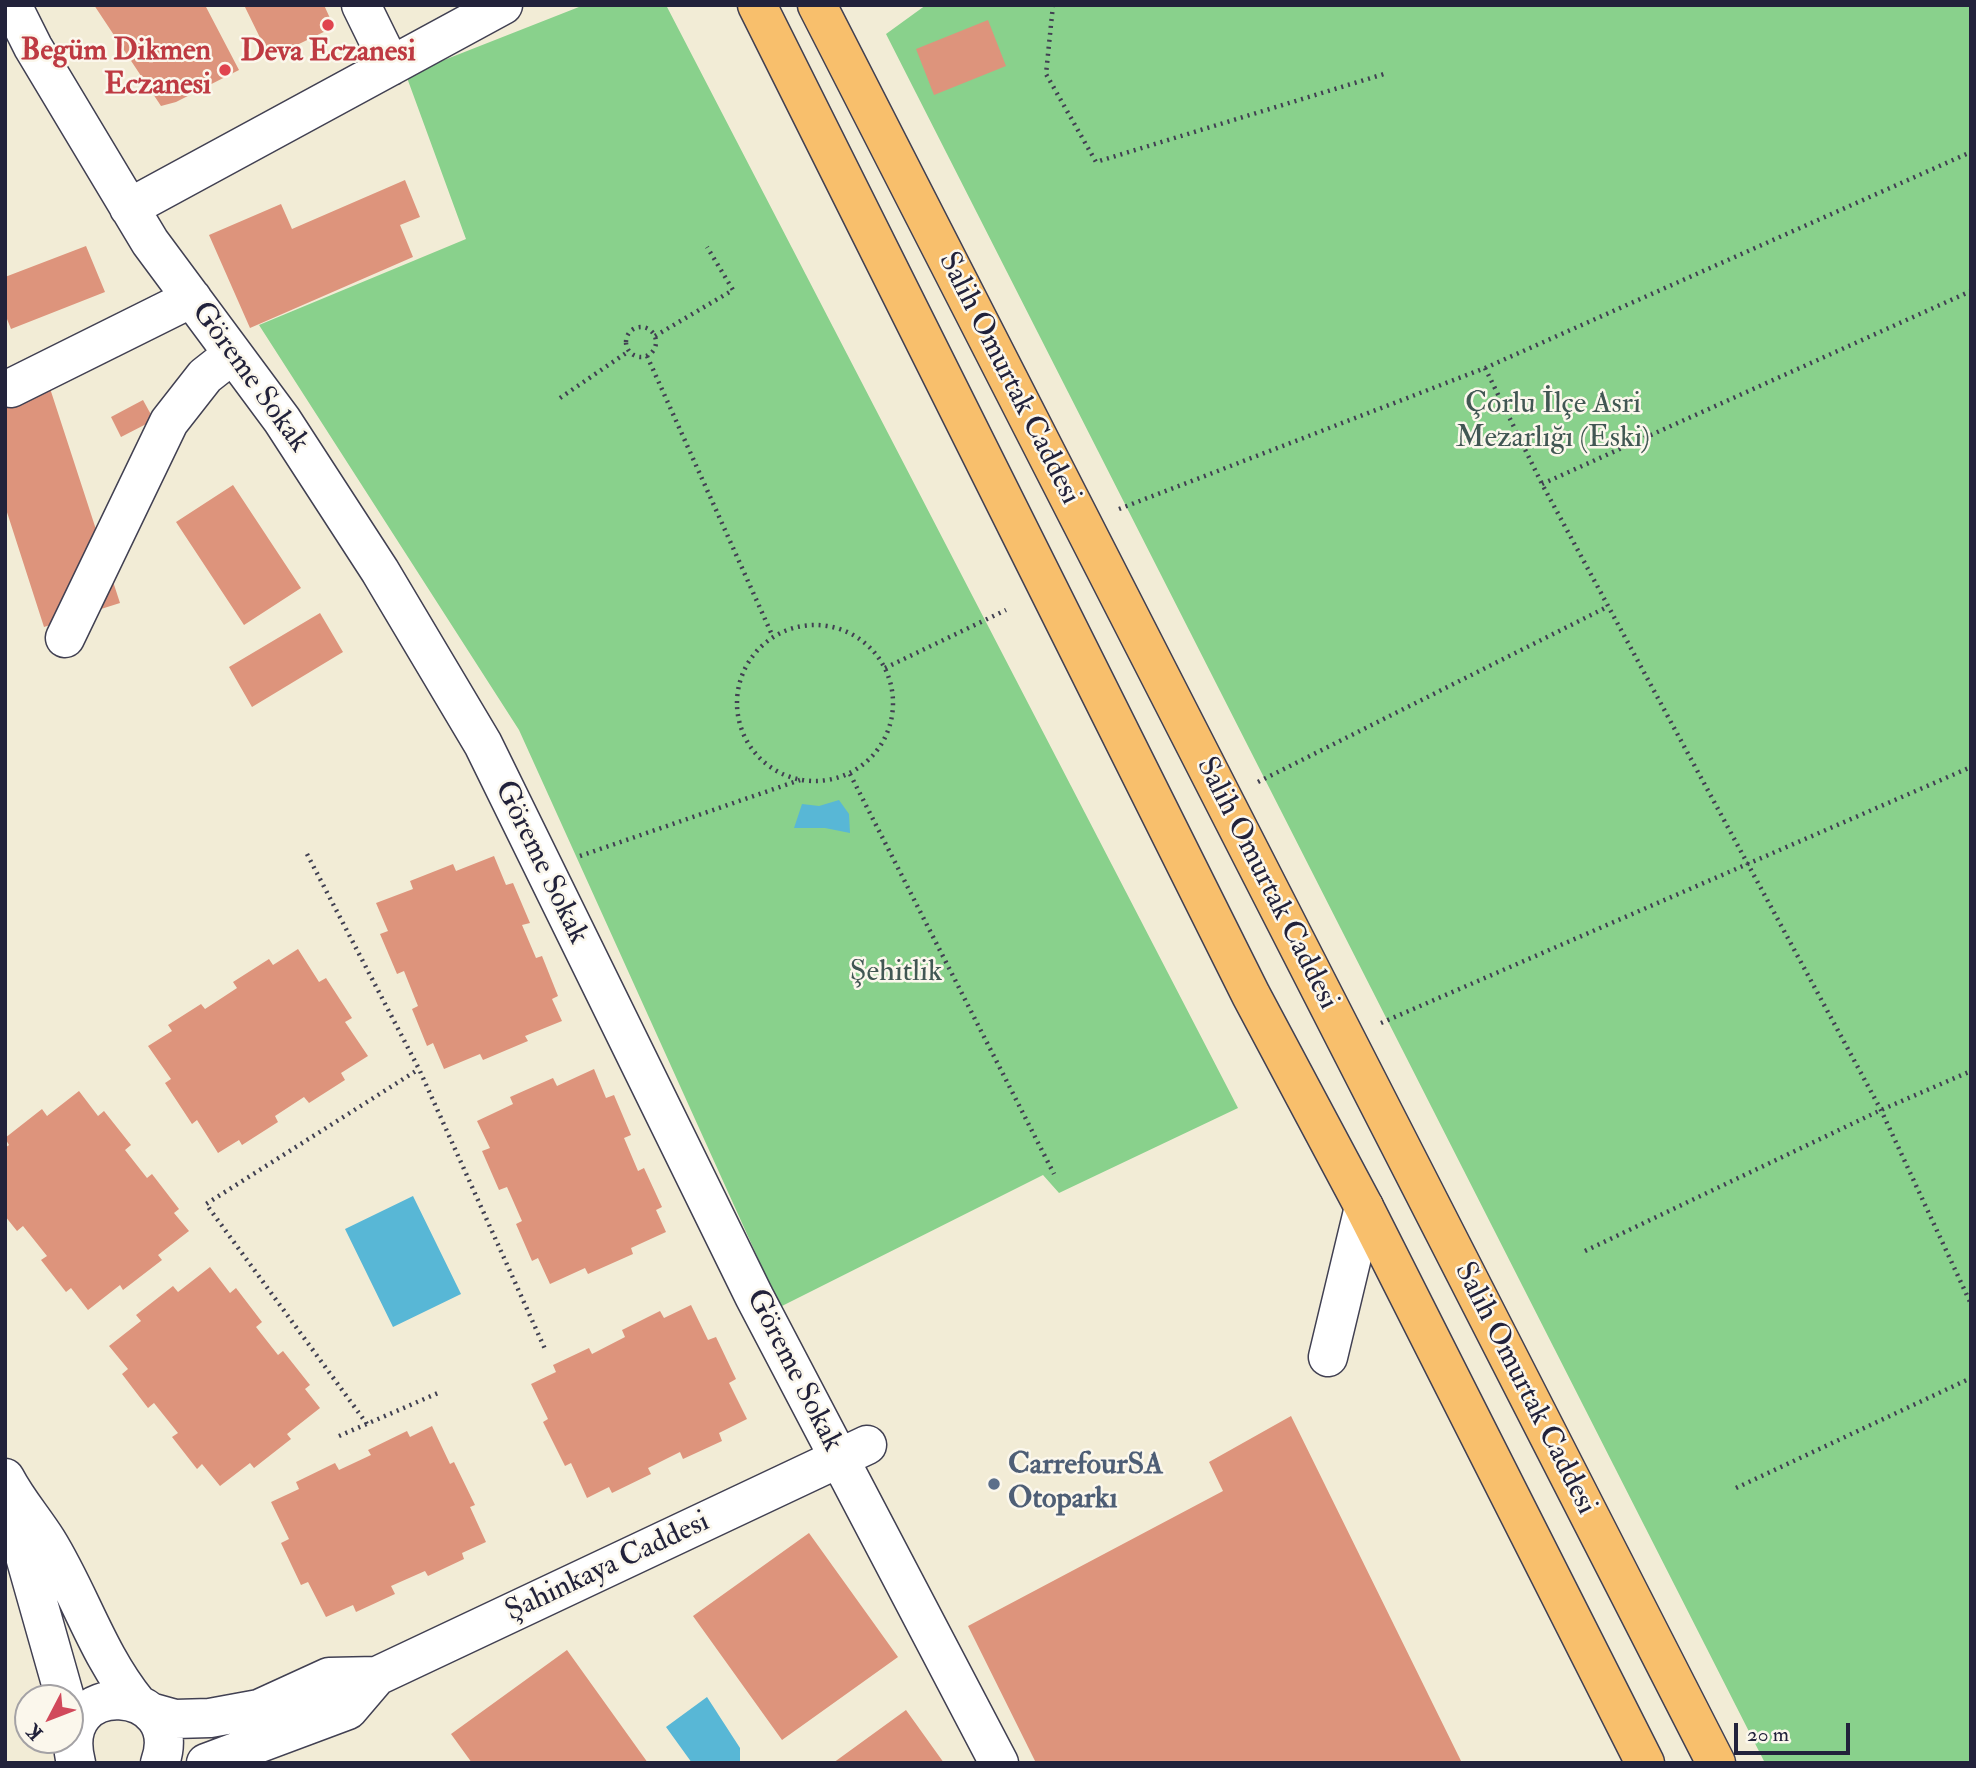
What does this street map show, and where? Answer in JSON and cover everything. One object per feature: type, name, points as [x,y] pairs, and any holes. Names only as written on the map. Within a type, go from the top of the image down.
[{"type":"main road","name":"Salih Omurtak Caddesi","points":[[757,5],[1251,995],[1364,1206],[1645,1763]]},
{"type":"main road","name":"Salih Omurtak Caddesi","points":[[817,5],[1716,1763]]},
{"type":"street","name":"Göreme Sokak","points":[[12,5],[33,47],[150,242],[282,420],[380,571],[483,744],[754,1296],[852,1451],[999,1763]]},
{"type":"street","points":[[361,5],[391,66]]},
{"type":"street","points":[[129,208],[503,5]]},
{"type":"street","points":[[11,388],[192,298]]},
{"type":"street","points":[[65,638],[169,422],[205,376],[233,354]]},
{"type":"street","points":[[1328,1357],[1364,1206]]},
{"type":"street","name":"Şahinkaya Caddesi","points":[[377,1676],[852,1451]]},
{"type":"street","points":[[10,1489],[47,1542],[99,1647],[143,1707],[159,1724],[164,1739],[160,1763]]},
{"type":"street","points":[[10,1489],[58,1684]]},
{"type":"street","points":[[84,1715],[106,1700],[122,1699],[175,1719],[210,1718],[259,1709],[329,1677],[377,1676]]},
{"type":"street","points":[[206,1763],[348,1710],[377,1676]]},
{"type":"path","points":[[1053,5],[1046,74],[1096,162],[1384,74]]},
{"type":"path","points":[[1119,509],[1485,368],[1971,152]]},
{"type":"path","points":[[655,336],[733,289],[707,247]]},
{"type":"path","points":[[1542,484],[1971,291]]},
{"type":"path","points":[[635,328],[646,328],[655,336],[656,347],[647,356],[636,357],[629,351],[627,337],[635,328]]},
{"type":"path","points":[[560,398],[629,351]]},
{"type":"path","points":[[647,356],[773,637]]},
{"type":"path","points":[[1485,368],[1607,607],[1881,1110],[1971,1304]]},
{"type":"path","points":[[1258,782],[1607,607]]},
{"type":"path","points":[[884,668],[1006,610]]},
{"type":"path","points":[[574,859],[800,780],[834,779],[850,774],[872,757],[891,721],[892,694],[884,668],[864,643],[835,628],[803,626],[773,637],[749,661],[742,676],[737,709],[747,741],[757,755],[784,775],[800,780]]},
{"type":"path","points":[[1381,1023],[1747,867],[1971,767]]},
{"type":"path","points":[[850,774],[1054,1174]]},
{"type":"path","points":[[307,854],[419,1069],[545,1349]]},
{"type":"path","points":[[367,1424],[206,1204],[419,1069]]},
{"type":"path","points":[[1585,1251],[1881,1110],[1971,1071]]},
{"type":"path","points":[[1736,1488],[1971,1378]]},
{"type":"path","points":[[339,1436],[438,1393]]},
{"type":"green space","name":"Şehitlik","points":[[584,5],[666,5],[1238,1108],[1059,1193],[1043,1175],[780,1307],[519,730],[259,325],[466,239],[406,75]]},
{"type":"green space","name":"Çorlu İlçe Asri Mezarlığı (Eski)","points":[[926,5],[1971,5],[1971,1763],[1765,1763],[886,34]]},
{"type":"water","points":[[839,800],[849,814],[850,833],[825,828],[794,828],[802,804],[819,806]]},
{"type":"water","points":[[413,1196],[461,1294],[393,1327],[345,1229]]},
{"type":"water","points":[[707,1697],[740,1748],[740,1763],[692,1763],[666,1727]]},
{"type":"building","points":[[94,5],[205,5],[239,70],[176,102],[161,106]]},
{"type":"building","points":[[244,5],[324,5],[334,27],[270,58]]},
{"type":"building","points":[[988,20],[1006,66],[934,95],[916,49]]},
{"type":"building","points":[[405,180],[420,217],[400,225],[413,257],[250,328],[209,235],[281,204],[292,229]]},
{"type":"building","points":[[86,246],[105,292],[11,329],[5,314],[5,277]]},
{"type":"building","points":[[44,370],[120,603],[44,627],[5,506],[5,382]]},
{"type":"building","points":[[143,400],[154,420],[121,437],[111,417]]},
{"type":"building","points":[[233,485],[301,588],[244,625],[176,522]]},
{"type":"building","points":[[320,613],[343,652],[252,707],[229,667]]},
{"type":"building","points":[[494,856],[506,885],[513,883],[530,923],[522,925],[536,958],[542,956],[558,996],[552,999],[562,1021],[525,1036],[528,1041],[483,1060],[480,1054],[444,1069],[433,1043],[427,1046],[412,1009],[418,1006],[404,971],[397,974],[380,934],[388,931],[376,903],[413,889],[410,881],[453,864],[456,871]]},
{"type":"building","points":[[298,949],[319,982],[326,978],[352,1018],[345,1022],[368,1056],[341,1073],[345,1080],[309,1103],[304,1097],[275,1116],[278,1122],[242,1145],[239,1140],[218,1153],[197,1120],[192,1124],[165,1083],[171,1079],[148,1046],[172,1031],[168,1025],[201,1004],[205,1009],[237,988],[233,982],[269,959],[273,965]]},
{"type":"building","points":[[594,1069],[606,1098],[614,1095],[631,1135],[624,1138],[638,1171],[644,1168],[662,1207],[656,1210],[666,1232],[631,1248],[633,1254],[588,1274],[585,1268],[550,1284],[538,1258],[532,1261],[516,1224],[522,1221],[507,1187],[499,1190],[482,1151],[490,1148],[477,1121],[513,1104],[510,1097],[553,1078],[557,1086]]},
{"type":"building","points":[[79,1091],[98,1116],[104,1111],[131,1145],[125,1150],[147,1178],[152,1174],[179,1209],[174,1213],[189,1231],[158,1255],[162,1260],[123,1290],[120,1285],[88,1310],[71,1288],[66,1292],[41,1260],[47,1256],[23,1226],[17,1231],[5,1216],[5,1148],[9,1145],[5,1138],[42,1109],[47,1116]]},
{"type":"building","points":[[210,1267],[230,1293],[236,1288],[262,1322],[256,1327],[278,1355],[283,1351],[310,1385],[305,1389],[320,1408],[287,1434],[291,1439],[254,1468],[250,1463],[220,1486],[202,1464],[197,1469],[172,1437],[178,1433],[154,1403],[148,1408],[122,1374],[128,1369],[109,1346],[141,1321],[136,1315],[173,1286],[178,1292]]},
{"type":"building","points":[[691,1305],[708,1340],[716,1337],[736,1379],[729,1383],[747,1419],[719,1433],[722,1441],[683,1459],[680,1452],[648,1468],[651,1474],[612,1493],[609,1487],[587,1498],[571,1463],[565,1466],[543,1422],[548,1419],[531,1384],[556,1372],[553,1365],[589,1348],[592,1354],[625,1337],[622,1330],[660,1311],[664,1318]]},
{"type":"building","points":[[1291,1416],[1462,1763],[1036,1763],[968,1626],[1223,1491],[1209,1462]]},
{"type":"building","points":[[432,1426],[450,1464],[454,1462],[475,1505],[470,1507],[486,1542],[462,1553],[464,1559],[428,1576],[425,1571],[391,1586],[395,1594],[356,1612],[353,1605],[326,1617],[308,1582],[301,1585],[281,1543],[289,1539],[271,1502],[299,1489],[296,1482],[335,1463],[339,1470],[371,1455],[368,1450],[407,1431],[410,1437]]},
{"type":"building","points":[[809,1533],[898,1657],[782,1740],[693,1616]]},
{"type":"building","points":[[567,1650],[648,1763],[472,1763],[451,1734]]},
{"type":"building","points":[[906,1710],[944,1763],[833,1763]]},
{"type":"place","name":"Deva Eczanesi","points":[[328,25]]},
{"type":"place","name":"Begüm Dikmen Eczanesi","points":[[225,70]]},
{"type":"place","name":"CarrefourSA Otoparkı","points":[[994,1484]]}]
